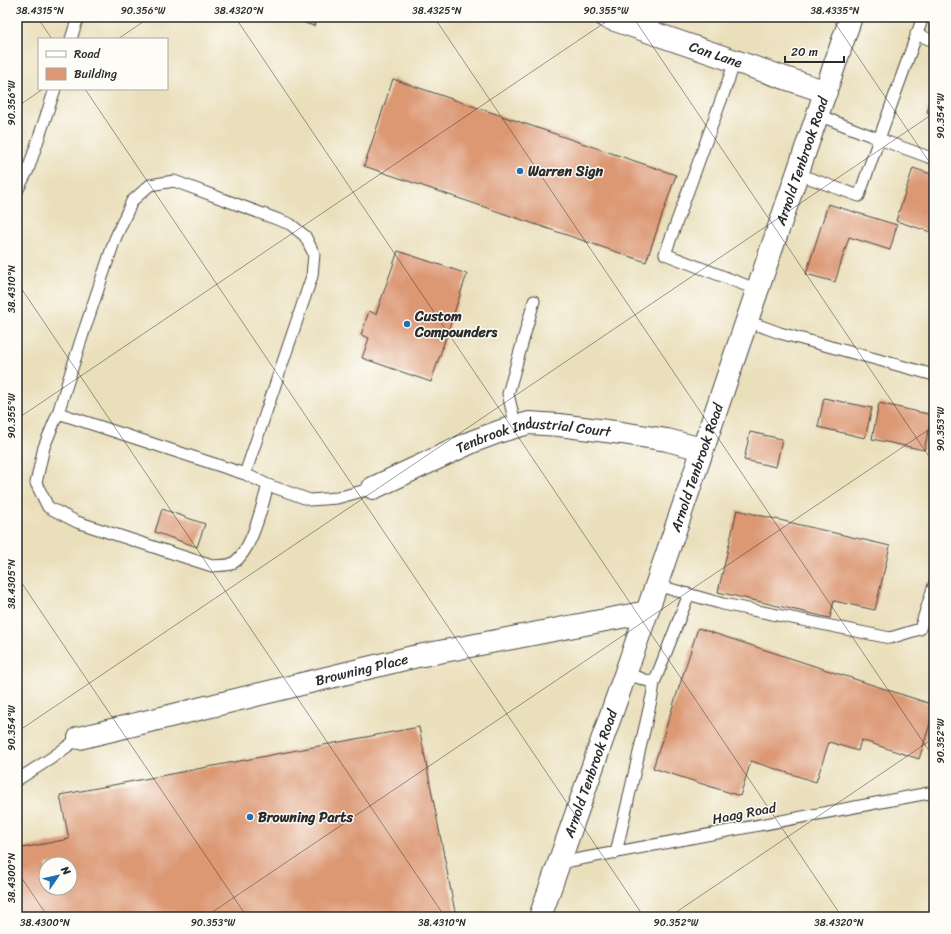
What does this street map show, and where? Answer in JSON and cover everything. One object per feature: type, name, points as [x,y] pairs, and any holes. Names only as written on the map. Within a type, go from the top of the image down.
[{"type":"street","name":"Can Lane","points":[[606,17],[826,92]]},
{"type":"street","name":"Arnold Tenbrook Road","points":[[540,917],[647,612],[851,17]]},
{"type":"street","name":"Tenbrook Industrial Court","points":[[373,488],[474,441],[529,424],[559,425],[668,440],[702,449]]},
{"type":"street","name":"Browning Place","points":[[79,738],[413,658],[647,612]]},
{"type":"lane","points":[[71,38],[78,17]]},
{"type":"lane","points":[[798,174],[859,196],[923,17]]},
{"type":"lane","points":[[916,34],[934,41]]},
{"type":"lane","points":[[735,62],[665,254],[758,290]]},
{"type":"lane","points":[[17,192],[28,170],[55,90]]},
{"type":"lane","points":[[818,115],[934,159]]},
{"type":"lane","points":[[245,474],[312,276],[314,254],[305,236],[290,224],[174,181],[150,185],[132,201],[115,239],[58,414],[44,447],[36,483],[48,507],[77,522],[212,566],[231,564],[246,551],[268,485]]},
{"type":"lane","points":[[516,427],[508,394],[534,301]]},
{"type":"lane","points":[[747,321],[780,333],[934,376]]},
{"type":"lane","points":[[58,414],[245,474],[268,485],[310,500],[337,498],[373,488]]},
{"type":"lane","points":[[656,585],[723,604],[890,638],[920,629],[934,585]]},
{"type":"lane","points":[[616,853],[654,683],[689,594]]},
{"type":"lane","points":[[625,673],[654,683]]},
{"type":"lane","points":[[17,780],[79,738]]},
{"type":"lane","name":"Haag Road","points":[[560,863],[934,792]]},
{"type":"building","points":[[287,17],[317,17],[314,26]]},
{"type":"building","name":"Warren Sign","points":[[393,79],[676,175],[646,262],[364,166]]},
{"type":"building","points":[[934,92],[934,115],[927,112]]},
{"type":"building","points":[[913,168],[934,175],[934,233],[896,221]]},
{"type":"building","points":[[828,204],[897,225],[890,250],[849,237],[835,282],[806,274]]},
{"type":"building","name":"Custom Compounders","points":[[398,251],[467,274],[431,382],[362,358],[369,338],[361,335],[369,311],[376,314]]},
{"type":"building","points":[[824,398],[872,408],[865,438],[818,427]]},
{"type":"building","points":[[879,403],[932,415],[924,450],[872,439]]},
{"type":"building","points":[[750,432],[782,439],[776,467],[744,460]]},
{"type":"building","points":[[162,509],[205,524],[197,547],[155,532]]},
{"type":"building","points":[[737,510],[890,546],[875,610],[834,601],[830,618],[718,592]]},
{"type":"building","points":[[698,628],[934,705],[934,711],[919,759],[861,740],[858,751],[829,742],[816,782],[751,761],[740,796],[653,768]]},
{"type":"building","name":"Browning Parts","points":[[419,727],[456,917],[17,917],[17,849],[69,839],[60,795]]},
{"type":"place","name":"Warren Sign","points":[[520,171]]},
{"type":"place","name":"Custom Compounders","points":[[407,324]]},
{"type":"place","name":"Browning Parts","points":[[250,817]]}]
